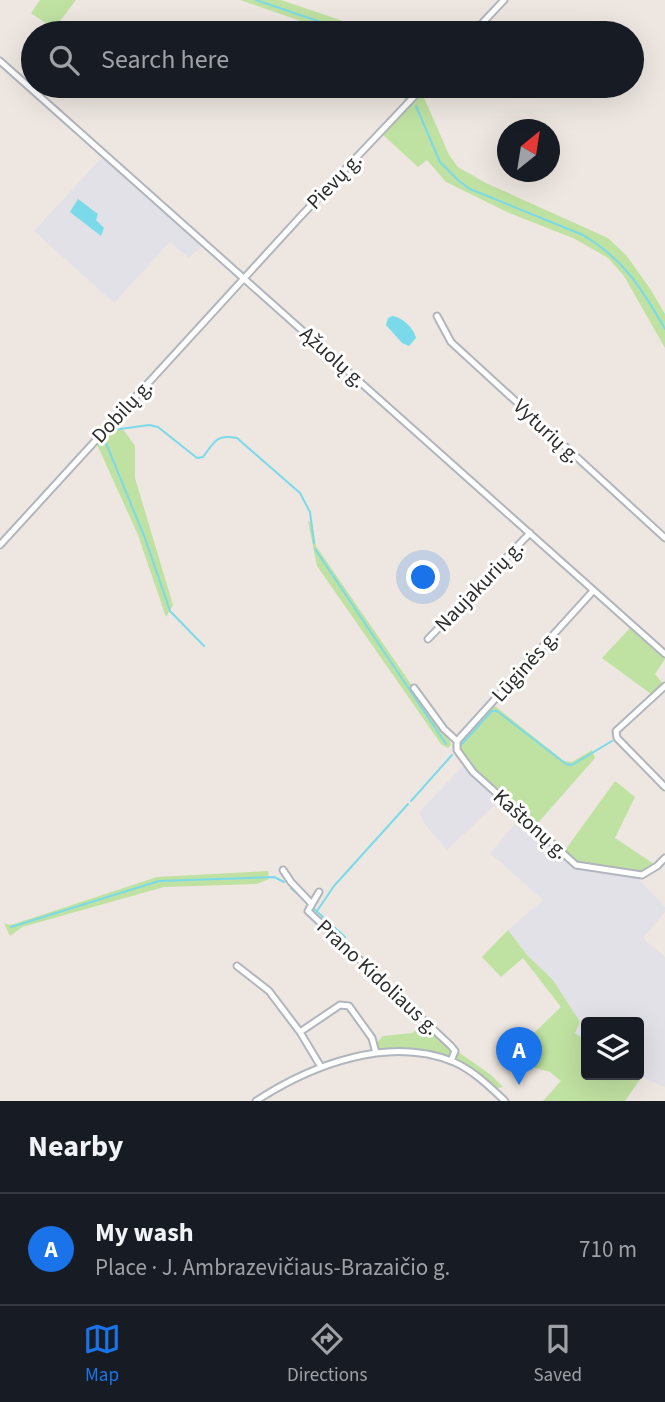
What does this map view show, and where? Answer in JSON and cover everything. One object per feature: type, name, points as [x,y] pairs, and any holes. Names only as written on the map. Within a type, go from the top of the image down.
[{"type":"street","points":[[484,21],[504,0]]},
{"type":"street","name":"Ąžuolų g.","points":[[0,61],[21,80]]},
{"type":"street","name":"Ąžuolų g.","points":[[42,98],[665,654]]},
{"type":"street","name":"Pievų g.","points":[[245,278],[300,216],[413,98]]},
{"type":"street","name":"Dobilų g.","points":[[0,545],[245,278]]},
{"type":"street","name":"Vyturių g.","points":[[437,316],[451,342],[665,538]]},
{"type":"street","name":"Naujakurių g.","points":[[428,639],[530,533]]},
{"type":"street","name":"Lūginės g.","points":[[457,741],[593,591]]},
{"type":"street","points":[[665,686],[616,731],[617,738],[665,787]]},
{"type":"street","name":"Kaštonų g.","points":[[414,688],[444,729],[457,741],[457,750],[473,772],[576,865],[642,875],[665,858]]},
{"type":"street","points":[[283,870],[311,903]]},
{"type":"street","name":"Prano Kidoliaus g.","points":[[319,892],[308,911],[451,1046],[455,1051],[451,1061]]},
{"type":"street","points":[[237,966],[269,991],[300,1032],[321,1067]]},
{"type":"street","points":[[300,1032],[345,1004],[353,1009],[372,1038],[376,1053]]},
{"type":"street","points":[[256,1101],[321,1067],[376,1053],[418,1053],[451,1061],[474,1074],[505,1101]]},
{"type":"shaded area","points":[[104,155],[205,243],[189,258],[170,242],[114,303],[34,231]]},
{"type":"shaded area","points":[[466,763],[502,798],[447,850],[424,823],[419,812]]},
{"type":"shaded area","points":[[522,816],[576,865],[592,873],[634,874],[665,907],[665,912],[643,938],[665,957],[665,1087],[644,1078],[644,1017],[581,1017],[581,1038],[574,1033],[580,1022],[553,980],[527,955],[508,930],[543,900],[490,853]]},
{"type":"green space","points":[[40,0],[76,0],[60,21],[42,21],[31,13]]},
{"type":"green space","points":[[240,0],[281,0],[343,21],[300,21]]},
{"type":"green space","points":[[403,98],[424,98],[449,155],[458,167],[486,183],[608,238],[626,255],[665,314],[665,348],[624,276],[608,258],[575,239],[507,212],[446,182],[427,160],[418,167],[381,133],[406,105]]},
{"type":"green space","points":[[115,418],[135,446],[135,478],[173,605],[166,617],[138,535],[95,440]]},
{"type":"green space","points":[[308,521],[312,522],[316,546],[450,741],[448,748],[441,744],[317,566]]},
{"type":"green space","points":[[630,628],[665,659],[655,674],[663,684],[651,694],[602,658]]},
{"type":"green space","points":[[491,703],[564,761],[572,762],[592,750],[595,758],[537,824],[566,849],[615,781],[635,797],[615,838],[657,866],[642,875],[576,865],[473,772],[457,750],[457,741]]},
{"type":"green space","points":[[268,871],[269,879],[257,884],[164,887],[22,927],[10,936],[4,923],[17,923],[157,877]]},
{"type":"green space","points":[[508,930],[527,955],[553,980],[580,1022],[575,1033],[581,1037],[581,1080],[640,1080],[625,1101],[543,1101],[561,1081],[550,1072],[532,1067],[528,1071],[509,1057],[561,1007],[523,958],[501,977],[482,957]]},
{"type":"green space","points":[[426,1022],[457,1051],[503,1087],[497,1088],[470,1067],[442,1055],[413,1049],[379,1049],[377,1042],[383,1036],[412,1033]]},
{"type":"water","points":[[78,199],[98,214],[96,220],[104,228],[101,236],[70,212]]},
{"type":"water","points":[[392,316],[413,330],[416,338],[409,346],[402,343],[386,325],[388,318]]},
{"type":"waterway","points":[[256,0],[318,21]]},
{"type":"waterway","points":[[416,106],[440,162],[459,181],[470,189],[583,235],[597,244],[631,276],[665,329]]},
{"type":"waterway","points":[[204,646],[170,611],[145,538],[105,441],[107,434],[113,430],[149,425],[158,427],[197,458],[203,457],[220,438],[237,438],[300,493],[310,512],[314,543]]},
{"type":"waterway","points":[[315,549],[446,744]]},
{"type":"waterway","points":[[460,746],[492,711],[497,711],[566,764],[572,765],[612,741]]},
{"type":"waterway","points":[[411,801],[452,755]]},
{"type":"waterway","points":[[317,911],[334,886],[408,804]]},
{"type":"waterway","points":[[11,927],[159,881],[274,877],[284,882]]},
{"type":"waterway","points":[[291,888],[301,897]]},
{"type":"waterway","points":[[313,908],[345,937]]},
{"type":"waterway","points":[[410,1000],[419,1009]]},
{"type":"place","name":"My wash","points":[[519,1085]]}]
